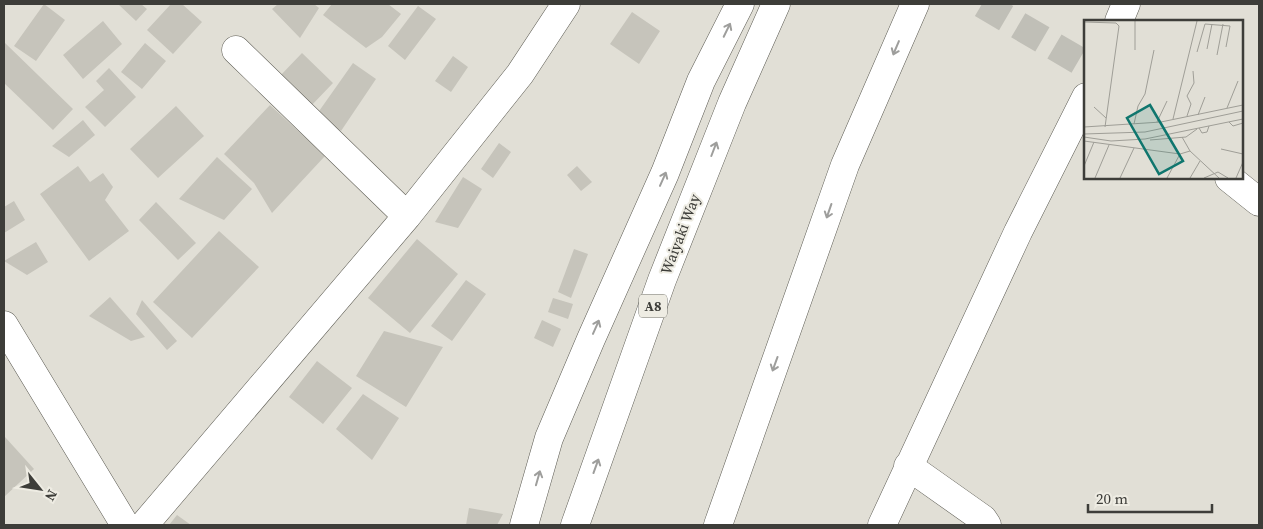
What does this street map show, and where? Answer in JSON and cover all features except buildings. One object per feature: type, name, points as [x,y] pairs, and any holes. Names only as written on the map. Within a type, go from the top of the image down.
[{"type":"main road","points":[[144,525],[407,216],[520,74],[566,4]]},
{"type":"main road","points":[[524,525],[549,438],[665,173],[701,81],[740,4]]},
{"type":"main road","name":"Waiyaki Way","points":[[575,525],[662,280],[732,103],[776,4]]},
{"type":"main road","points":[[718,525],[845,164],[915,4]]},
{"type":"main road","points":[[1119,20],[1126,4]]},
{"type":"main road","points":[[236,50],[407,216]]},
{"type":"main road","points":[[882,525],[1018,232],[1084,101]]},
{"type":"main road","points":[[1230,179],[1259,202]]},
{"type":"main road","points":[[4,325],[125,525]]},
{"type":"main road","points":[[908,466],[984,519],[987,525]]},
{"type":"tunnel","points":[[982,4],[1084,64]]}]
